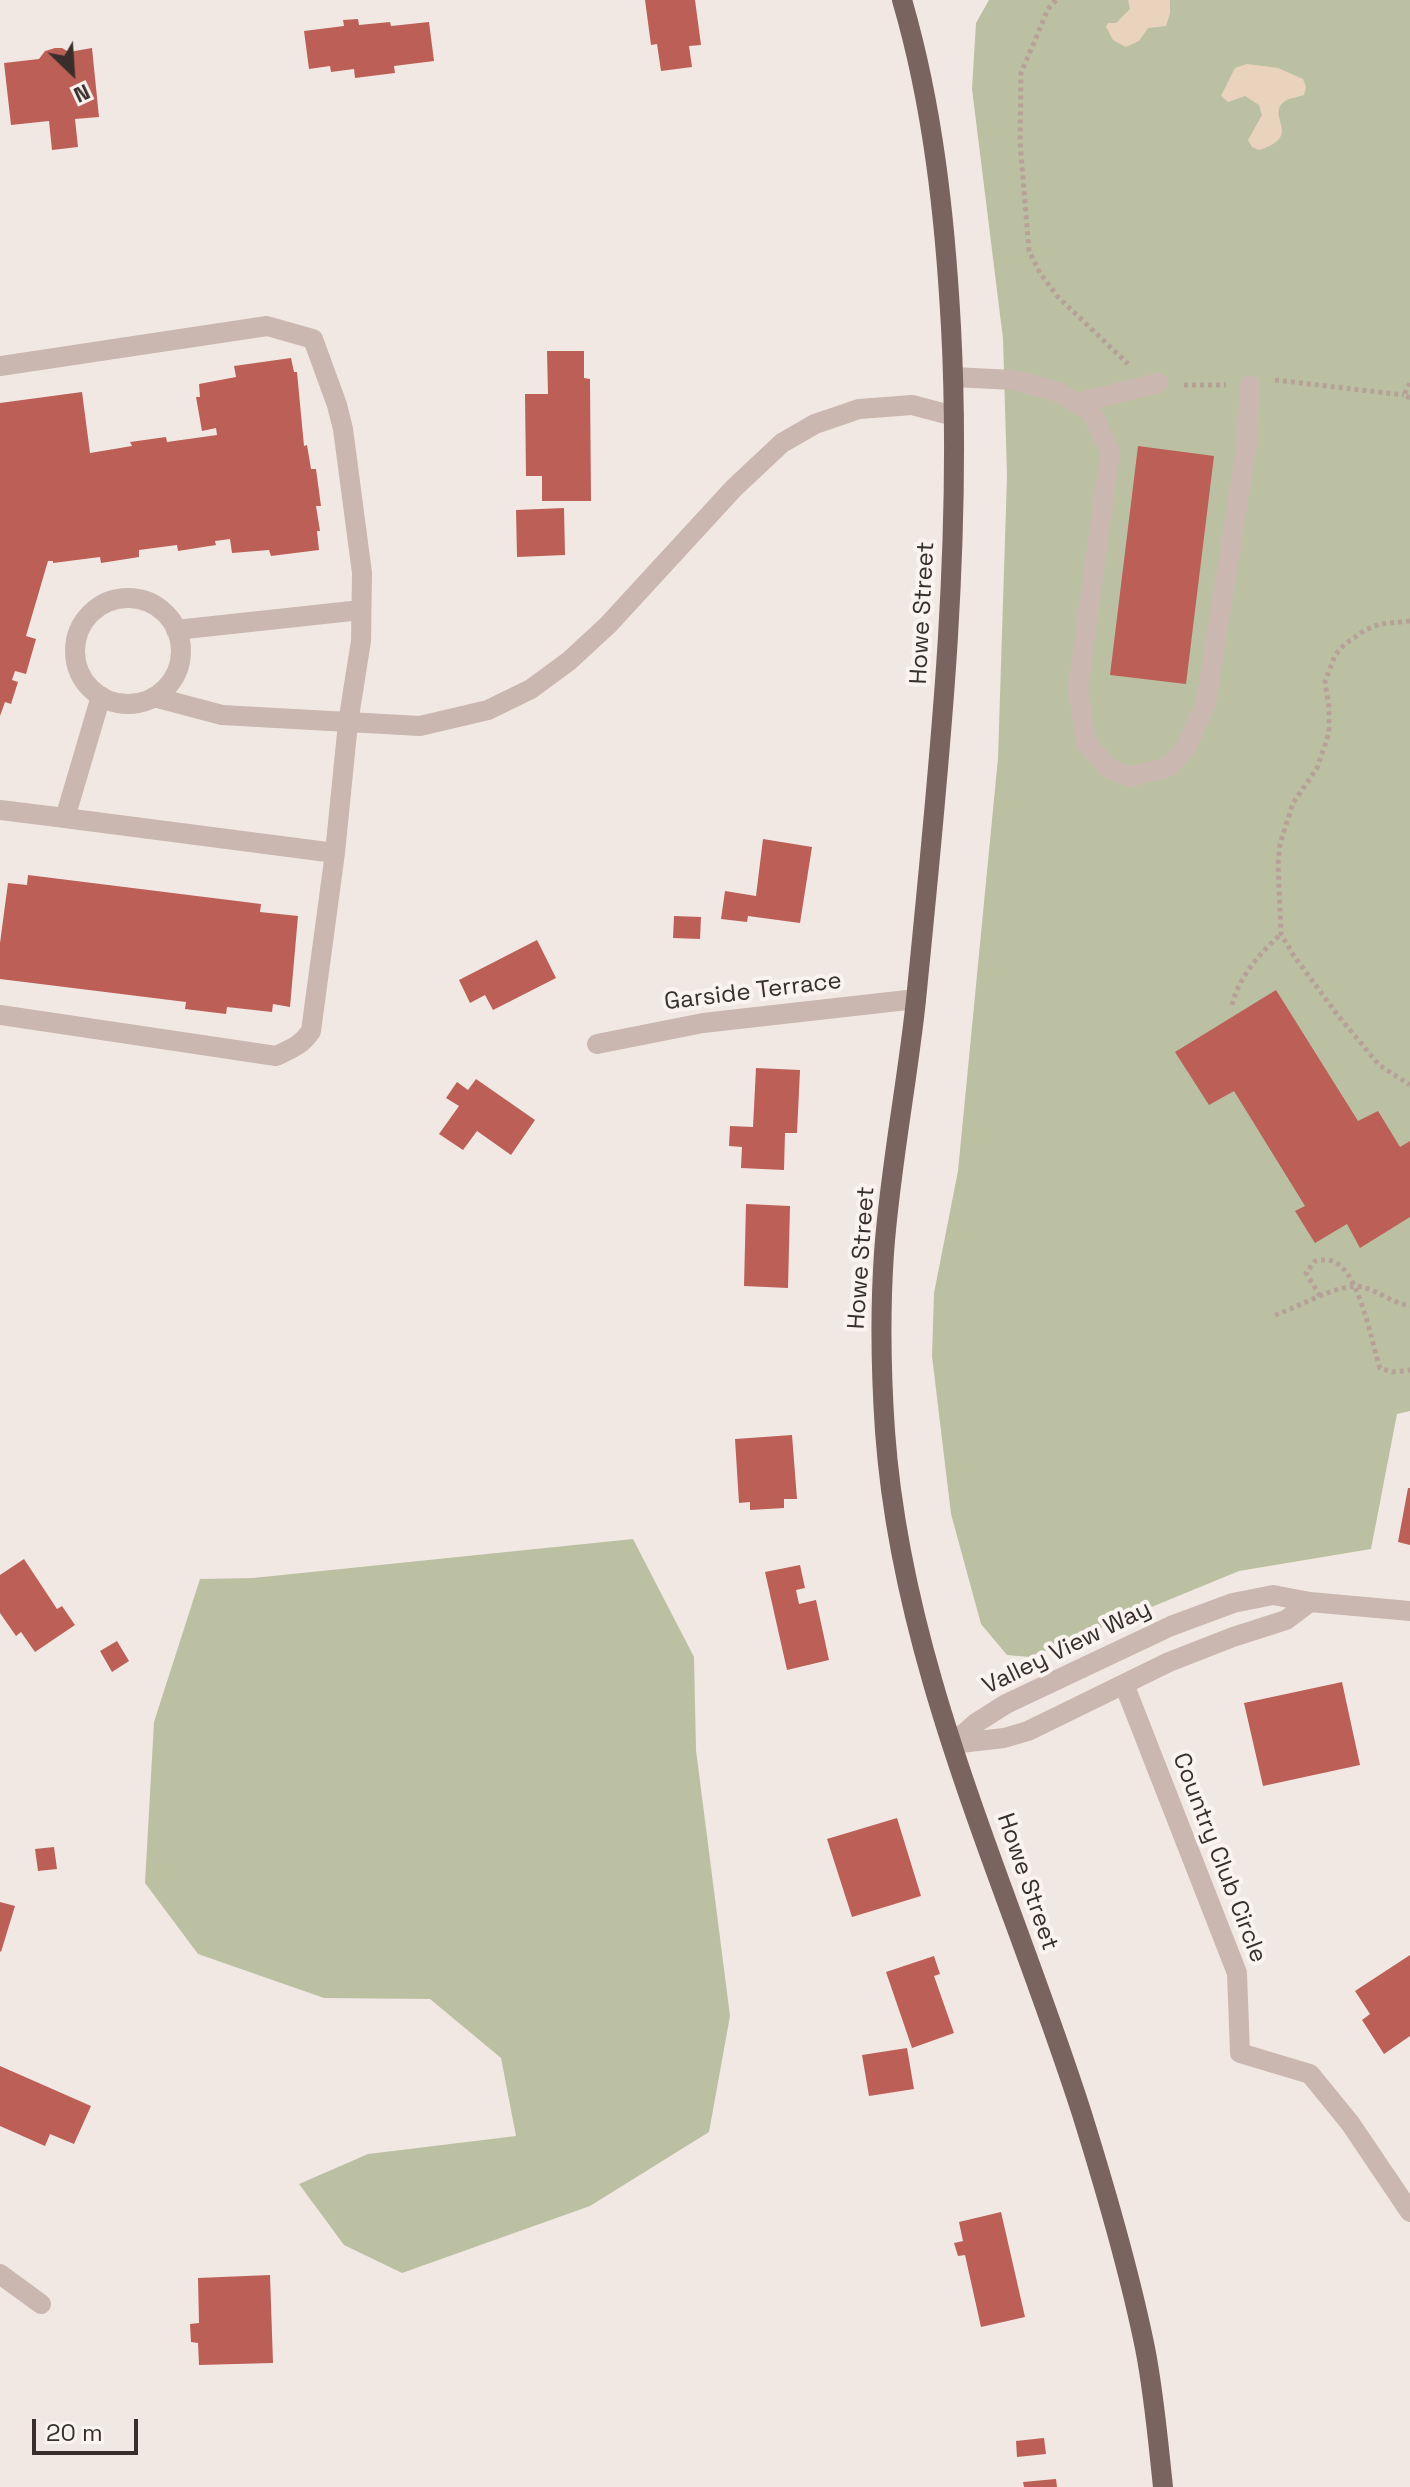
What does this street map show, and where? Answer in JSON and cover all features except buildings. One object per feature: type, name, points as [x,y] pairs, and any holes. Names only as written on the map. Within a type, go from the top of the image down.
[{"type":"main road","name":"Howe Street","points":[[902,0],[935,156],[947,247],[955,475],[950,628],[939,770],[916,999],[884,1249],[882,1332],[890,1490],[917,1619],[952,1744],[1081,2112],[1118,2238],[1146,2353],[1163,2487]]},
{"type":"street","points":[[0,366],[267,326],[313,339],[343,429],[362,573],[361,641],[348,723],[335,853],[311,1031],[304,1042],[276,1056],[0,1015]]},
{"type":"street","points":[[953,377],[1014,380],[1058,392],[1092,413],[1110,452],[1078,688],[1086,743],[1108,768],[1129,777],[1168,767],[1186,748],[1206,703],[1247,443],[1250,385]]},
{"type":"street","points":[[1077,403],[1158,383]]},
{"type":"street","points":[[154,697],[222,715],[420,726],[488,710],[531,689],[608,625],[734,488],[782,443],[815,424],[859,409],[891,404],[912,405],[954,416]]},
{"type":"street","points":[[123,598],[139,599],[161,611],[176,630],[180,645],[175,675],[154,697],[127,703],[101,696],[88,686],[79,672],[75,656],[76,639],[87,617],[107,602],[123,598]]},
{"type":"street","points":[[176,630],[361,610]]},
{"type":"street","points":[[65,818],[101,696]]},
{"type":"street","points":[[0,810],[335,853]]},
{"type":"street","name":"Garside Terrace","points":[[597,1044],[703,1023],[916,999]]},
{"type":"street","name":"Valley View Way","points":[[952,1744],[976,1723],[1006,1704],[1171,1626],[1233,1603],[1273,1595],[1310,1602],[1410,1611]]},
{"type":"street","points":[[952,1744],[1004,1738],[1028,1731],[1115,1688],[1220,1642],[1286,1620],[1310,1602]]},
{"type":"street","points":[[1092,1665],[1115,1688]]},
{"type":"street","name":"Country Club Circle","points":[[1115,1688],[1237,1973],[1240,2053],[1310,2074],[1350,2123],[1410,2212]]},
{"type":"street","points":[[0,2274],[41,2304]]},
{"type":"path","points":[[1056,0],[1048,9],[1021,73],[1020,142],[1029,251],[1040,273],[1058,297],[1132,368]]},
{"type":"path","points":[[1158,383],[1250,385],[1273,380],[1297,381],[1407,397],[1410,383]]},
{"type":"path","points":[[1410,621],[1380,624],[1365,630],[1335,655],[1325,682],[1329,733],[1317,768],[1293,803],[1280,844],[1278,864],[1281,934],[1326,1000],[1379,1065],[1410,1085]]},
{"type":"path","points":[[1232,1005],[1236,988],[1281,934]]},
{"type":"path","points":[[1320,1296],[1306,1273],[1315,1261],[1329,1259],[1339,1264],[1355,1287],[1380,1368],[1392,1372],[1410,1370]]},
{"type":"path","points":[[1275,1315],[1335,1288],[1362,1287],[1410,1306]]},
{"type":"green space","points":[[989,0],[1410,0],[1410,1411],[1397,1414],[1371,1549],[1239,1571],[1030,1657],[1007,1655],[981,1624],[951,1514],[932,1356],[934,1293],[958,1171],[998,758],[1007,476],[1003,339],[972,89],[976,23]]},
{"type":"green space","points":[[633,1539],[694,1657],[696,1750],[730,2016],[709,2132],[590,2206],[402,2273],[344,2245],[299,2184],[368,2154],[516,2136],[501,2058],[430,1999],[324,1998],[198,1954],[145,1883],[154,1722],[200,1579],[253,1578]]},
{"type":"sand","points":[[1128,0],[1170,0],[1170,13],[1166,26],[1148,28],[1139,41],[1126,47],[1113,40],[1106,27],[1108,23],[1116,23],[1130,9]]},
{"type":"sand","points":[[1247,64],[1278,68],[1303,79],[1306,87],[1304,95],[1285,101],[1280,107],[1280,139],[1259,150],[1252,147],[1248,140],[1262,115],[1259,105],[1245,96],[1228,102],[1221,96],[1235,68]]}]
